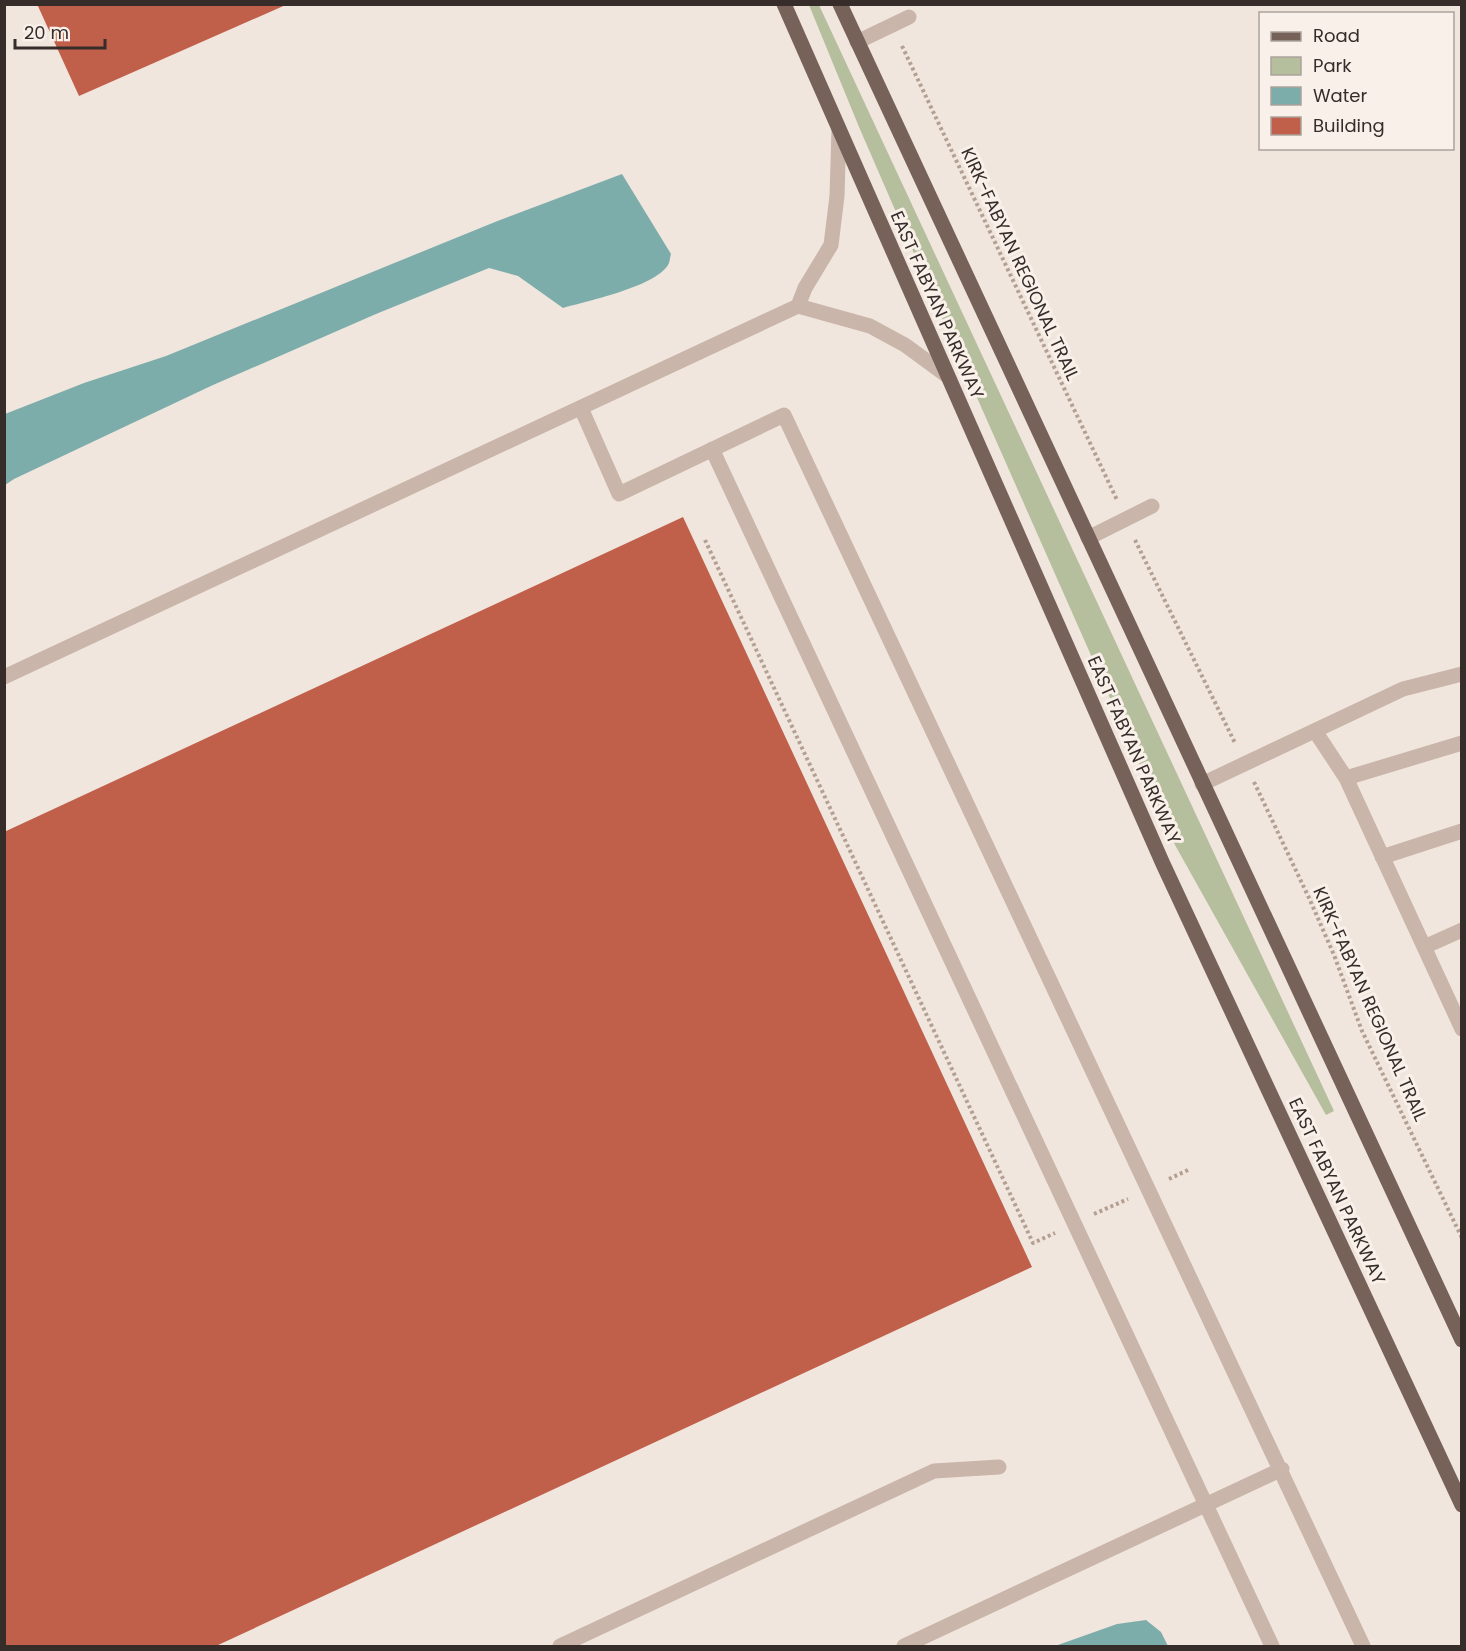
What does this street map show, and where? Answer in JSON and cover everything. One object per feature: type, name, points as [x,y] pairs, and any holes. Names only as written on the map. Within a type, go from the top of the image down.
[{"type":"main road","name":"EAST FABYAN PARKWAY","points":[[784,4],[1198,942],[1461,1505]]},
{"type":"main road","name":"EAST FABYAN PARKWAY","points":[[840,4],[1461,1340]]},
{"type":"lane","points":[[857,42],[909,17]]},
{"type":"lane","points":[[798,306],[805,288],[831,245],[837,196],[838,129]]},
{"type":"lane","points":[[4,677],[798,306],[870,326],[904,345],[946,375]]},
{"type":"lane","points":[[580,408],[619,494],[784,415],[1282,1469],[1363,1647]]},
{"type":"lane","points":[[712,449],[1272,1647]]},
{"type":"lane","points":[[1088,538],[1152,506]]},
{"type":"lane","points":[[1202,784],[1403,689],[1461,674]]},
{"type":"lane","points":[[1315,731],[1346,778],[1461,1029]]},
{"type":"lane","points":[[1346,778],[1461,743]]},
{"type":"lane","points":[[1382,857],[1461,831]]},
{"type":"lane","points":[[1424,947],[1461,930]]},
{"type":"lane","points":[[560,1647],[934,1471],[999,1467]]},
{"type":"lane","points":[[904,1647],[1282,1469]]},
{"type":"path","name":"KIRK-FABYAN REGIONAL TRAIL","points":[[903,48],[1112,491]]},
{"type":"path","points":[[705,540],[1034,1243],[1061,1230]]},
{"type":"path","points":[[1139,548],[1238,748]]},
{"type":"path","name":"KIRK-FABYAN REGIONAL TRAIL","points":[[1253,780],[1334,955],[1362,1031],[1461,1238]]},
{"type":"path","points":[[1168,1180],[1188,1170]]},
{"type":"path","points":[[1091,1216],[1129,1198]]},
{"type":"green space","points":[[809,5],[819,5],[1334,1111],[1326,1115],[1175,845],[955,348]]},
{"type":"water","points":[[622,174],[671,254],[669,263],[663,271],[652,279],[621,292],[563,308],[518,276],[489,268],[213,385],[5,485],[5,414],[84,383],[166,356],[495,222]]},
{"type":"water","points":[[1146,1620],[1161,1632],[1168,1646],[1055,1646],[1117,1624]]},
{"type":"building","points":[[37,4],[288,4],[79,96]]},
{"type":"building","points":[[683,517],[1032,1267],[216,1646],[4,1646],[4,832]]}]
